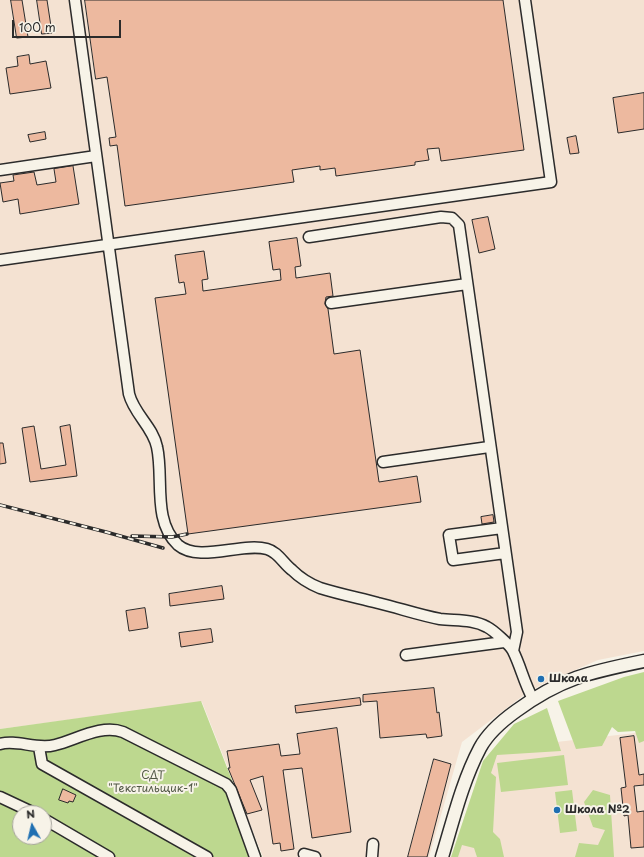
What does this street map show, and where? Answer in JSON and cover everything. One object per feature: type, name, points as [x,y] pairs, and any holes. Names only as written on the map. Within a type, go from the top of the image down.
[{"type":"main road","points":[[442,857],[471,766],[481,747],[491,733],[506,719],[554,686],[598,670],[644,661]]},
{"type":"lane","points":[[75,0],[130,398],[136,410],[152,433],[157,446],[165,524],[179,545],[187,550],[199,552],[253,547],[267,549],[275,553],[292,570],[319,587],[440,619],[478,623],[492,630],[513,651],[526,686],[533,699]]},
{"type":"lane","points":[[0,260],[551,182],[525,0]]},
{"type":"lane","points":[[0,170],[96,156]]},
{"type":"lane","points":[[309,237],[441,217],[452,218],[459,225],[489,447],[517,632],[513,651]]},
{"type":"lane","points":[[331,303],[467,284]]},
{"type":"lane","points":[[383,462],[489,447]]},
{"type":"lane","points":[[502,528],[449,535],[453,560],[505,552]]},
{"type":"lane","points":[[406,655],[504,642]]},
{"type":"lane","points":[[0,744],[39,747],[54,746],[104,730],[116,729],[226,784],[231,790],[255,857]]},
{"type":"lane","points":[[39,747],[42,764],[207,857]]},
{"type":"lane","points":[[0,797],[17,805]]},
{"type":"lane","points":[[52,824],[109,857]]},
{"type":"lane","points":[[372,857],[373,844]]},
{"type":"lane","points":[[304,854],[315,857]]},
{"type":"shaded area","points":[[0,0],[644,0],[644,651],[598,660],[541,685],[524,695],[462,742],[429,857],[263,857],[202,702],[0,729]]},
{"type":"shaded area","name":"Школа №2","points":[[644,732],[644,857],[454,857],[495,749]]},
{"type":"green space","points":[[644,672],[644,741],[639,743],[635,731],[618,732],[612,727],[602,746],[576,749],[558,701],[624,677]]},
{"type":"green space","name":"СДТ \"Текстильщик-1\"","points":[[201,701],[262,857],[0,857],[0,729]]},
{"type":"green space","points":[[547,708],[561,751],[497,755],[491,773],[496,777],[493,832],[500,839],[504,857],[477,857],[474,848],[462,845],[458,857],[451,857],[483,761],[514,724]]},
{"type":"green space","points":[[564,755],[568,785],[501,792],[497,763]]},
{"type":"green space","points":[[572,790],[577,831],[560,833],[555,792]]},
{"type":"green space","points":[[593,790],[610,795],[614,857],[575,857],[579,843],[598,845],[605,830],[593,827],[584,802]]},
{"type":"building","points":[[11,0],[22,0],[28,37],[17,38]]},
{"type":"building","points":[[37,0],[47,0],[52,33],[42,34]]},
{"type":"building","points":[[85,0],[503,0],[524,150],[441,161],[439,148],[427,149],[429,160],[415,162],[415,165],[336,176],[335,168],[320,170],[320,166],[292,170],[294,182],[125,206],[117,145],[110,146],[109,138],[116,137],[107,77],[96,79]]},
{"type":"building","points":[[29,55],[30,64],[46,61],[51,88],[10,94],[6,68],[18,66],[17,57]]},
{"type":"building","points":[[644,93],[644,129],[618,133],[613,98]]},
{"type":"building","points":[[45,132],[46,139],[30,142],[28,135]]},
{"type":"building","points":[[576,136],[579,153],[570,154],[567,138]]},
{"type":"building","points":[[73,166],[79,204],[20,214],[18,199],[3,202],[0,183],[14,181],[13,175],[34,172],[37,185],[56,182],[54,169]]},
{"type":"building","points":[[488,217],[495,249],[479,253],[472,220]]},
{"type":"building","points":[[297,238],[301,266],[295,267],[296,278],[330,273],[333,296],[326,297],[325,304],[328,309],[334,354],[360,350],[379,482],[417,476],[421,502],[188,534],[155,298],[186,294],[184,282],[179,283],[175,255],[204,251],[208,279],[202,280],[203,291],[281,280],[280,269],[273,270],[269,242]]},
{"type":"building","points":[[70,425],[77,476],[30,482],[22,428],[34,426],[41,469],[66,465],[60,427]]},
{"type":"building","points":[[0,443],[3,443],[6,463],[0,464]]},
{"type":"building","points":[[493,515],[494,522],[482,524],[481,517]]},
{"type":"building","points":[[222,586],[224,599],[170,606],[169,594]]},
{"type":"building","points":[[145,608],[148,628],[129,631],[126,611]]},
{"type":"building","points":[[211,629],[213,642],[181,647],[179,633]]},
{"type":"building","points":[[434,688],[442,736],[427,738],[426,734],[380,738],[377,701],[363,702],[363,695]]},
{"type":"building","points":[[360,698],[361,705],[296,713],[295,706]]},
{"type":"building","points":[[337,728],[351,832],[312,838],[302,768],[283,770],[294,849],[281,851],[280,843],[273,844],[263,776],[250,780],[262,810],[247,814],[228,768],[230,768],[227,751],[279,744],[281,756],[300,754],[297,734]]},
{"type":"building","points":[[634,736],[639,775],[644,774],[644,785],[634,786],[637,812],[644,811],[644,847],[631,848],[628,815],[624,816],[621,788],[626,787],[620,738]]},
{"type":"building","points":[[434,759],[451,764],[427,857],[408,857]]},
{"type":"building","points":[[63,789],[76,795],[73,802],[69,801],[68,803],[59,800]]},
{"type":"railway","points":[[0,505],[163,548]]},
{"type":"railway","points":[[132,536],[172,537],[187,534]]},
{"type":"place","name":"Школа","points":[[541,679]]},
{"type":"place","name":"Школа №2","points":[[557,810]]}]
